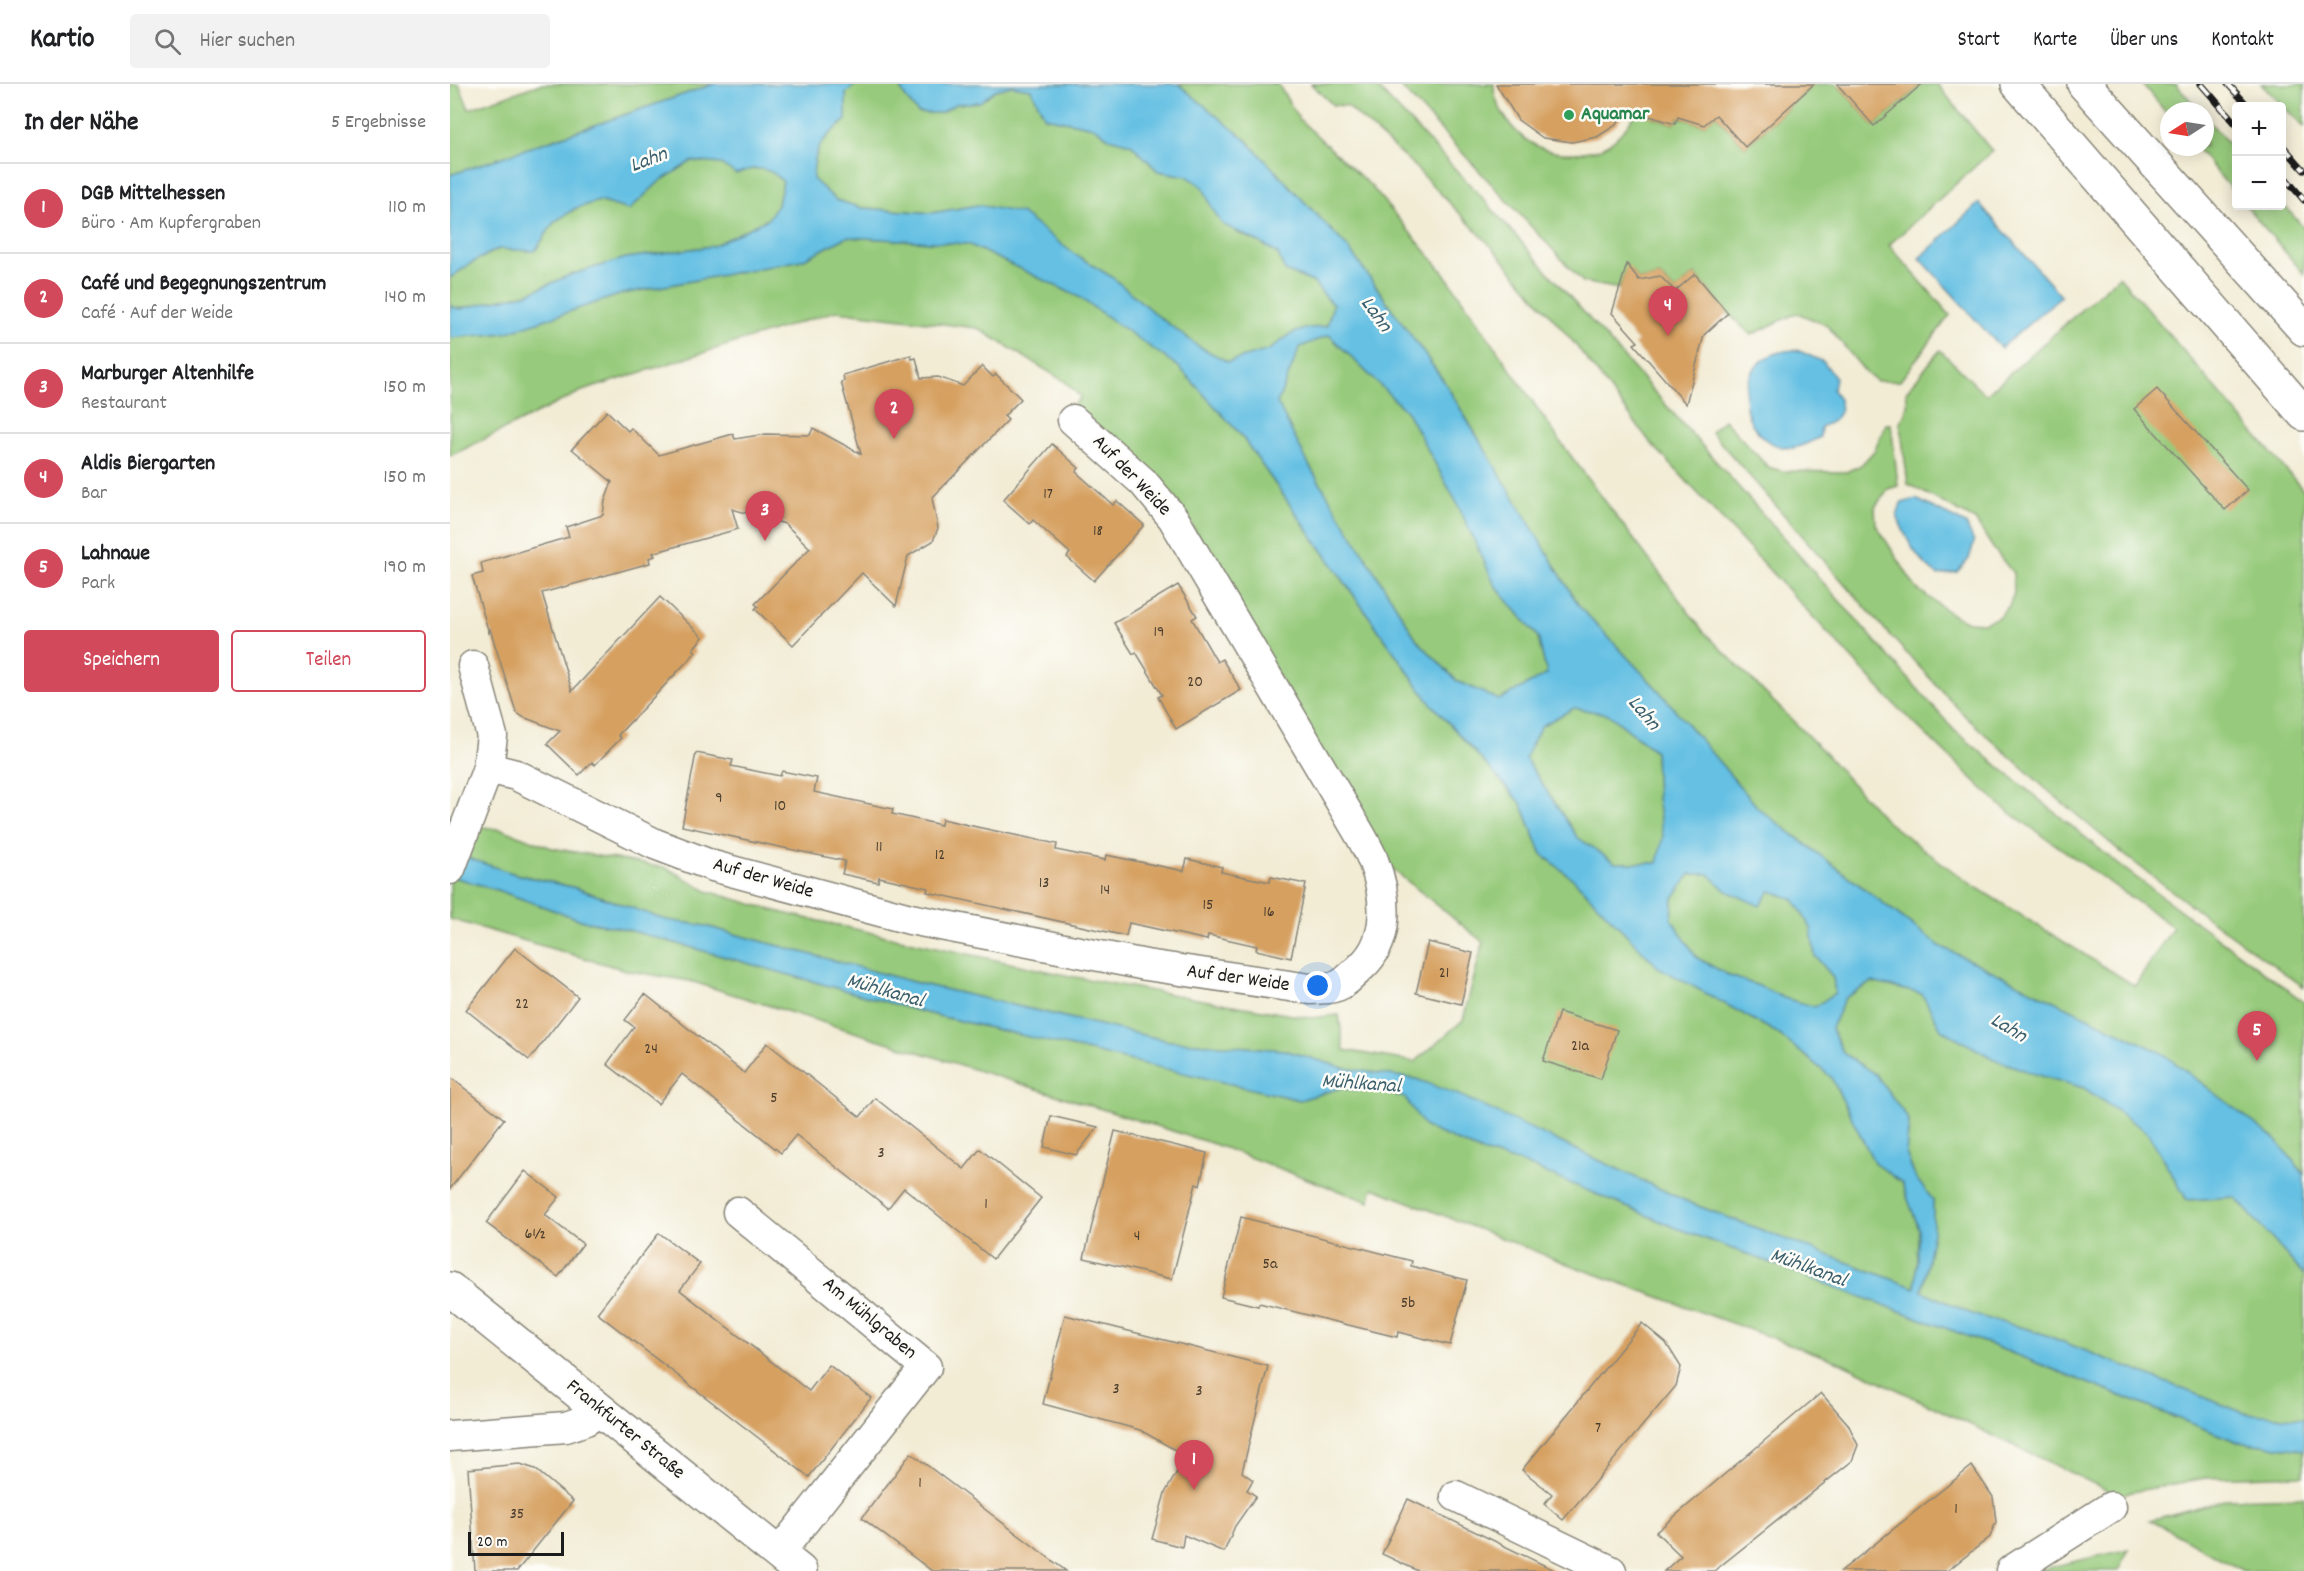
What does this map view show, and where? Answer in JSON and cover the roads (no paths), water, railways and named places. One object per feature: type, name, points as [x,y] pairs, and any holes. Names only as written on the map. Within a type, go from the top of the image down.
[{"type":"main road","points":[[2018,84],[2304,414]]},
{"type":"main road","points":[[2084,84],[2304,329]]},
{"type":"main road","name":"Frankfurter Straße","points":[[450,1290],[789,1562]]},
{"type":"street","name":"Auf der Weide","points":[[488,768],[516,774],[655,844],[713,866],[910,919],[1146,965],[1310,989],[1337,988],[1369,960],[1379,942],[1383,925],[1384,902],[1374,862],[1173,518],[1143,482],[1073,420]]},
{"type":"street","points":[[450,868],[488,768],[492,736],[473,666]]},
{"type":"street","name":"Am Mühlgraben","points":[[738,1212],[926,1367],[789,1562]]},
{"type":"street","points":[[450,1436],[566,1427],[586,1420],[601,1411]]},
{"type":"street","points":[[1456,1496],[1611,1571]]},
{"type":"street","points":[[2011,1571],[2111,1507]]},
{"type":"water","points":[[714,84],[856,84],[846,93],[846,120],[820,145],[815,158],[813,179],[836,200],[862,208],[932,213],[978,205],[1021,213],[1074,254],[1112,277],[1198,346],[1228,362],[1269,350],[1291,334],[1305,329],[1327,326],[1333,305],[1313,282],[1285,271],[1278,254],[1222,224],[1203,187],[1187,176],[1158,171],[1131,144],[1109,138],[1094,127],[1045,117],[1031,89],[1012,86],[995,90],[980,102],[956,104],[940,113],[918,113],[898,84],[1178,84],[1246,140],[1349,249],[1445,383],[1579,606],[1660,692],[1759,809],[1940,946],[2162,1053],[2275,1139],[2304,1174],[2304,1275],[2235,1197],[2187,1200],[2147,1132],[2084,1088],[1994,1059],[1941,1029],[1922,994],[1872,982],[1845,998],[1831,1028],[1843,1053],[1876,1075],[1909,1120],[1906,1153],[1915,1177],[1933,1200],[1933,1232],[1922,1291],[1974,1315],[2035,1331],[2244,1413],[2304,1419],[2304,1450],[2238,1442],[1986,1343],[1679,1229],[1525,1164],[1482,1152],[1425,1127],[1405,1098],[1384,1092],[1340,1088],[1300,1100],[926,1013],[625,929],[584,921],[450,876],[450,852],[515,874],[576,888],[666,920],[701,925],[917,983],[1169,1041],[1284,1050],[1344,1068],[1416,1079],[1459,1095],[1690,1203],[1915,1288],[1919,1229],[1902,1183],[1874,1162],[1831,1077],[1776,1032],[1658,967],[1574,880],[1542,854],[1521,803],[1428,700],[1240,434],[1179,367],[1077,296],[968,244],[847,237],[802,260],[622,294],[505,333],[450,338],[450,306],[460,309],[529,293],[570,275],[626,258],[713,246],[768,219],[778,204],[783,182],[767,170],[756,169],[736,174],[721,164],[692,161],[660,181],[629,210],[599,201],[576,208],[554,222],[535,251],[498,249],[471,263],[450,278],[450,175]],"holes":[[[1329,335],[1407,412],[1457,503],[1495,585],[1538,637],[1547,674],[1499,700],[1457,681],[1417,640],[1310,467],[1277,403],[1300,347]],[[1574,708],[1608,714],[1655,751],[1657,797],[1663,837],[1657,863],[1615,863],[1577,837],[1525,758],[1541,726]],[[1690,874],[1709,874],[1725,890],[1760,906],[1770,891],[1794,899],[1811,928],[1815,956],[1833,977],[1835,993],[1815,1007],[1784,998],[1730,976],[1697,958],[1672,920],[1673,898]]]},
{"type":"water","points":[[1979,203],[2061,296],[2001,348],[1920,258]]},
{"type":"water","points":[[1797,350],[1824,362],[1835,377],[1833,390],[1841,408],[1837,417],[1821,427],[1820,437],[1802,446],[1790,448],[1771,443],[1757,432],[1748,416],[1745,398],[1748,381],[1757,365],[1773,354]]},
{"type":"water","points":[[1916,499],[1966,524],[1974,542],[1969,559],[1957,572],[1938,575],[1918,556],[1909,541],[1897,516],[1901,503]]},
{"type":"railway","points":[[2201,84],[2232,119]]},
{"type":"railway","points":[[2228,84],[2244,102]]},
{"type":"railway","points":[[2286,150],[2304,170]]},
{"type":"railway","points":[[2286,179],[2304,200]]},
{"type":"place","name":"Aquamar","points":[[1569,115]]},
{"type":"place","name":"Aldis Biergarten","points":[[1668,336]]},
{"type":"place","name":"Café und Begegnungszentrum","points":[[894,439]]},
{"type":"place","name":"Marburger Altenhilfe","points":[[765,541]]},
{"type":"place","name":"Lahnaue","points":[[2257,1061]]},
{"type":"place","name":"DGB Mittelhessen","points":[[1194,1490]]},
{"type":"water label","name":"Lahn","points":[[649,161]]},
{"type":"water label","name":"Lahn","points":[[1375,315]]},
{"type":"water label","name":"Lahn","points":[[1643,714]]},
{"type":"water label","name":"Mühlkanal","points":[[885,992]]},
{"type":"water label","name":"Lahn","points":[[2008,1029]]},
{"type":"water label","name":"Mühlkanal","points":[[1361,1085]]},
{"type":"water label","name":"Mühlkanal","points":[[1808,1269]]}]
